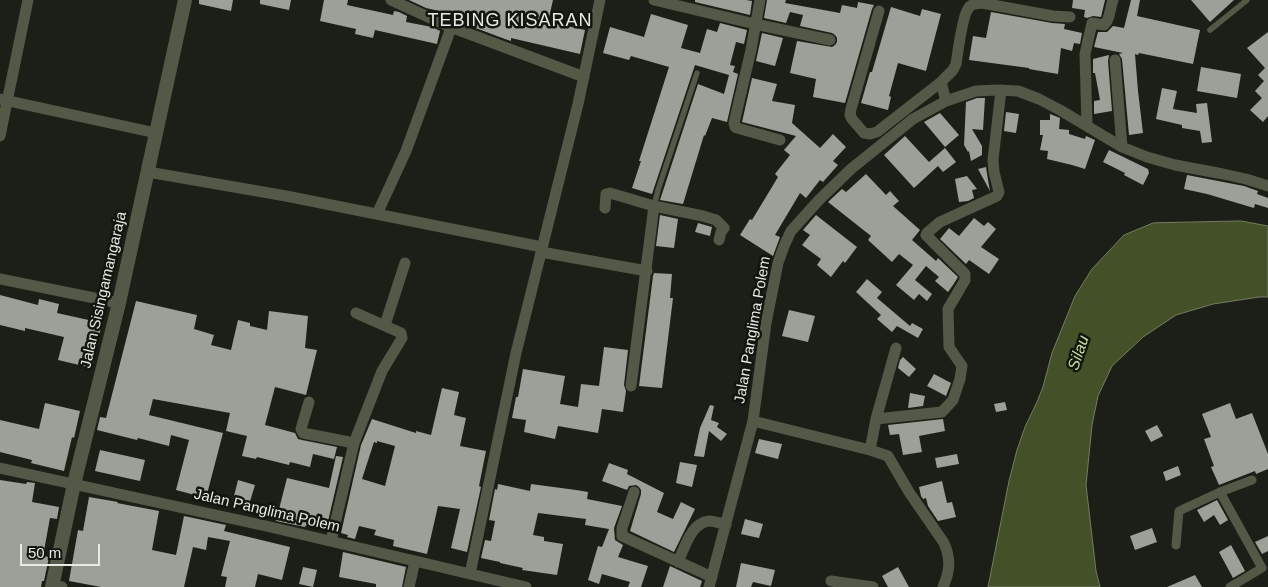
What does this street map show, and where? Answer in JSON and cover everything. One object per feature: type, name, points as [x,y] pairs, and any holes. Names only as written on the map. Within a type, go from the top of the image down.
[{"type":"street","points":[[0,136],[4,100],[28,0]]},
{"type":"street","name":"Jalan Sisingamangaraja","points":[[55,586],[74,484],[119,303],[185,0]]},
{"type":"street","points":[[391,0],[451,28],[584,77]]},
{"type":"street","points":[[470,574],[516,353],[584,77],[600,0]]},
{"type":"street","points":[[654,0],[830,40]]},
{"type":"street","points":[[760,0],[734,126],[780,140]]},
{"type":"street","points":[[1087,126],[1085,54],[1092,23],[1104,25],[1108,22],[1113,0]]},
{"type":"street","points":[[880,11],[850,115],[864,133],[870,134],[877,132],[941,82],[953,70],[956,64],[964,20],[968,9],[973,4],[982,3],[1053,16],[1070,17]]},
{"type":"street","points":[[377,214],[406,151],[451,28]]},
{"type":"street","points":[[1115,60],[1122,148]]},
{"type":"street","points":[[941,82],[946,101]]},
{"type":"street","points":[[876,419],[942,412],[953,400],[962,366],[949,347],[948,309],[966,277],[926,235],[927,232],[940,222],[997,196],[999,192],[993,160],[1001,90]]},
{"type":"street","name":"Jalan Panglima Polem","points":[[711,582],[753,421],[766,323],[778,263],[784,246],[792,231],[819,200],[851,169],[913,119],[946,101],[976,92],[1001,90],[1018,92],[1039,99],[1060,110],[1122,148],[1175,165],[1246,179],[1268,186]]},
{"type":"street","points":[[4,100],[156,133]]},
{"type":"street","points":[[148,172],[377,214],[646,271]]},
{"type":"street","points":[[605,208],[606,194],[610,193],[654,206],[703,216],[716,220],[724,228],[719,240]]},
{"type":"street","points":[[631,386],[654,206]]},
{"type":"street","points":[[385,325],[405,263]]},
{"type":"street","points":[[0,279],[119,303]]},
{"type":"street","points":[[331,542],[354,443],[382,371],[402,338],[401,333],[356,313]]},
{"type":"street","points":[[870,450],[876,419],[896,348]]},
{"type":"street","points":[[308,402],[301,429],[302,433],[354,443]]},
{"type":"street","points":[[753,421],[888,456],[909,492],[944,543],[949,558],[949,568],[943,587]]},
{"type":"street","name":"Jalan Panglima Polem","points":[[0,468],[526,587]]},
{"type":"street","points":[[1176,545],[1179,510],[1252,480]]},
{"type":"street","points":[[634,492],[622,528],[622,536],[678,562],[711,582]]},
{"type":"street","points":[[1220,492],[1262,568],[1230,587]]},
{"type":"street","points":[[678,562],[695,527],[709,521],[726,525]]},
{"type":"street","points":[[409,587],[415,561]]},
{"type":"street","points":[[831,581],[873,587]]},
{"type":"lane","points":[[1210,30],[1247,0]]},
{"type":"lane","points":[[654,206],[697,73]]},
{"type":"water","name":"Silau","points":[[1241,221],[1268,226],[1268,297],[1213,304],[1176,315],[1143,337],[1112,366],[1098,396],[1092,425],[1086,485],[1096,571],[1100,587],[988,587],[1017,450],[1043,387],[1052,353],[1075,296],[1092,269],[1124,235],[1153,223]]},
{"type":"building","points":[[199,0],[233,0],[231,11],[199,4]]},
{"type":"building","points":[[260,0],[291,0],[289,10],[260,4]]},
{"type":"building","points":[[324,0],[348,0],[347,5],[393,15],[394,11],[399,12],[407,16],[406,22],[432,27],[440,31],[437,44],[375,30],[373,38],[355,34],[356,29],[320,21]]},
{"type":"building","points":[[409,0],[553,0],[548,22],[585,30],[580,54],[511,38],[511,41],[467,25],[468,20],[426,8]]},
{"type":"building","points":[[695,0],[752,1],[750,15],[695,2]]},
{"type":"building","points":[[767,0],[786,0],[785,3],[840,13],[842,5],[857,8],[858,2],[874,5],[845,103],[813,97],[816,79],[790,73],[797,41],[832,47],[837,42],[835,35],[800,26],[803,15],[790,12],[786,23],[764,18]]},
{"type":"building","points":[[1073,0],[1105,0],[1101,17],[1084,17],[1085,10],[1072,8]]},
{"type":"building","points":[[1131,0],[1140,0],[1137,16],[1200,30],[1193,64],[1139,53],[1138,55],[1135,54],[1143,133],[1129,135],[1122,59],[1119,54],[1123,53],[1094,47],[1098,32],[1107,32],[1113,26],[1124,28]]},
{"type":"building","points":[[1191,0],[1234,0],[1210,22]]},
{"type":"building","points":[[891,7],[920,16],[922,9],[941,14],[926,71],[898,63],[889,96],[891,97],[888,110],[861,103]]},
{"type":"building","points":[[991,12],[1065,24],[1064,29],[1082,33],[1080,44],[1074,43],[1072,51],[1061,48],[1058,74],[969,60],[973,36],[986,38]]},
{"type":"building","points":[[651,14],[688,25],[681,48],[700,53],[707,29],[717,32],[720,23],[747,30],[744,44],[736,42],[730,65],[735,66],[733,72],[738,74],[727,122],[712,118],[704,135],[683,204],[660,200],[698,84],[724,94],[729,75],[695,65],[652,194],[632,188],[669,67],[631,56],[629,60],[603,53],[610,27],[644,37]]},
{"type":"building","points":[[1268,32],[1268,116],[1263,122],[1250,110],[1262,98],[1255,91],[1264,81],[1258,75],[1265,68],[1247,48]]},
{"type":"building","points":[[762,33],[783,38],[775,66],[756,61]]},
{"type":"building","points":[[1109,55],[1112,111],[1094,114],[1094,101],[1100,100],[1095,73],[1093,73],[1093,59]]},
{"type":"building","points":[[1201,67],[1241,74],[1237,98],[1197,91]]},
{"type":"building","points":[[752,78],[777,84],[772,101],[795,105],[792,123],[820,148],[833,134],[846,147],[833,161],[838,165],[823,182],[820,180],[806,198],[800,193],[775,235],[780,237],[773,256],[740,235],[750,219],[752,220],[778,177],[775,174],[790,155],[784,150],[796,136],[742,122]]},
{"type":"building","points":[[1162,88],[1177,91],[1173,109],[1197,113],[1196,104],[1207,103],[1212,142],[1202,143],[1200,131],[1182,128],[1182,125],[1156,119]]},
{"type":"building","points":[[977,98],[985,98],[983,130],[972,129],[982,146],[982,155],[971,161],[969,151],[964,145],[966,102]]},
{"type":"building","points":[[1006,112],[1019,114],[1016,133],[1004,131]]},
{"type":"building","points":[[940,113],[959,135],[945,147],[924,122]]},
{"type":"building","points":[[1050,114],[1060,118],[1059,129],[1069,130],[1069,134],[1085,139],[1086,136],[1095,140],[1085,169],[1047,159],[1048,151],[1040,150],[1043,135],[1040,135],[1040,120],[1050,120]]},
{"type":"building","points":[[905,136],[929,162],[945,148],[956,162],[943,172],[938,166],[914,188],[884,155]]},
{"type":"building","points":[[1109,150],[1148,169],[1149,173],[1143,185],[1103,162]]},
{"type":"building","points":[[986,167],[987,174],[990,191],[978,169]]},
{"type":"building","points":[[866,174],[886,195],[890,191],[899,201],[893,206],[920,230],[912,240],[936,261],[938,258],[958,277],[948,292],[935,281],[939,277],[926,266],[915,280],[932,294],[927,301],[919,294],[914,300],[896,285],[913,265],[899,254],[892,262],[868,240],[871,236],[828,202],[842,189],[846,192]]},
{"type":"building","points":[[1187,175],[1244,186],[1258,191],[1257,194],[1268,198],[1268,208],[1255,204],[1254,208],[1184,189]]},
{"type":"building","points":[[967,176],[977,189],[972,190],[974,198],[959,202],[955,179]]},
{"type":"building","points":[[660,215],[678,219],[674,248],[656,246]]},
{"type":"building","points":[[816,215],[857,247],[831,277],[817,265],[821,259],[802,245],[810,235],[803,230]]},
{"type":"building","points":[[974,218],[984,226],[988,222],[996,229],[981,247],[999,259],[989,274],[969,260],[966,264],[940,239],[949,228],[959,236]]},
{"type":"building","points":[[698,223],[712,227],[710,236],[695,232]]},
{"type":"building","points":[[654,273],[672,274],[670,298],[673,298],[662,388],[639,386]]},
{"type":"building","points":[[867,279],[882,292],[877,298],[910,326],[912,323],[923,329],[918,338],[897,326],[892,332],[877,319],[881,315],[856,292]]},
{"type":"building","points":[[0,295],[38,305],[39,299],[59,304],[57,313],[102,323],[92,368],[58,360],[64,337],[25,328],[25,331],[0,325]]},
{"type":"building","points":[[136,301],[197,315],[194,329],[214,335],[211,345],[231,350],[238,320],[250,323],[250,326],[267,330],[269,311],[308,316],[305,348],[317,350],[306,395],[275,387],[265,425],[295,433],[298,439],[337,447],[334,459],[313,454],[310,467],[290,462],[289,465],[257,457],[256,459],[242,456],[247,436],[226,431],[230,413],[153,399],[149,415],[223,433],[206,498],[176,490],[189,440],[171,435],[169,446],[97,430],[100,417],[106,418]]},
{"type":"building","points":[[789,310],[815,316],[808,342],[782,336]]},
{"type":"building","points":[[604,347],[628,350],[623,412],[602,409],[598,433],[558,426],[555,439],[524,432],[526,420],[512,418],[523,369],[565,376],[560,404],[578,407],[581,384],[599,386]]},
{"type":"building","points":[[903,357],[916,369],[909,377],[898,368]]},
{"type":"building","points":[[934,374],[951,383],[946,396],[927,386]]},
{"type":"building","points":[[442,388],[459,392],[454,415],[466,418],[460,446],[486,451],[479,486],[481,487],[467,552],[451,548],[460,509],[438,506],[427,554],[393,546],[394,540],[374,535],[376,530],[359,526],[355,539],[341,533],[361,445],[372,419],[416,433],[416,431],[431,435]],"holes":[[[377,441],[395,446],[385,486],[362,479],[374,442],[377,443]]]},
{"type":"building","points":[[910,393],[925,396],[923,406],[908,408]]},
{"type":"building","points":[[1005,402],[1007,410],[996,412],[994,404]]},
{"type":"building","points":[[45,403],[80,411],[64,471],[31,463],[32,460],[0,452],[0,420],[39,429]]},
{"type":"building","points":[[1230,403],[1236,419],[1252,413],[1268,454],[1268,469],[1256,474],[1255,471],[1219,485],[1211,467],[1214,466],[1204,439],[1211,437],[1202,414]]},
{"type":"building","points":[[710,405],[714,406],[711,420],[719,423],[717,427],[727,434],[721,441],[709,431],[704,457],[694,456],[700,428]]},
{"type":"building","points":[[943,419],[945,431],[919,436],[922,452],[903,455],[899,434],[890,435],[888,425]]},
{"type":"building","points":[[1157,425],[1163,436],[1151,442],[1145,431]]},
{"type":"building","points":[[759,439],[782,444],[778,459],[755,453]]},
{"type":"building","points":[[100,450],[145,460],[140,481],[95,471]]},
{"type":"building","points":[[957,454],[959,464],[937,468],[935,458]]},
{"type":"building","points":[[336,456],[343,457],[326,530],[276,521],[287,478],[329,488]]},
{"type":"building","points":[[680,462],[697,465],[692,487],[676,483]]},
{"type":"building","points":[[609,463],[628,470],[627,474],[664,493],[657,512],[673,519],[681,502],[695,509],[674,552],[630,531],[641,490],[636,485],[629,486],[627,490],[602,481]]},
{"type":"building","points":[[1178,466],[1181,475],[1166,481],[1163,472]]},
{"type":"building","points":[[0,480],[26,484],[27,482],[35,483],[32,502],[59,507],[57,519],[50,518],[43,556],[49,557],[41,587],[0,587]]},
{"type":"building","points":[[238,480],[255,485],[248,508],[232,504]]},
{"type":"building","points":[[942,481],[947,503],[952,502],[956,517],[938,521],[928,506],[926,498],[923,499],[921,496],[919,487]]},
{"type":"building","points":[[498,484],[530,491],[531,484],[588,492],[587,499],[622,506],[614,528],[615,540],[623,545],[618,557],[648,566],[641,587],[628,587],[630,582],[602,574],[599,584],[588,580],[598,546],[602,547],[609,529],[585,525],[586,519],[538,513],[533,535],[544,537],[544,541],[563,544],[557,575],[522,570],[523,568],[481,558],[485,540],[491,541],[495,521],[489,520],[495,489],[497,490]]},
{"type":"building","points":[[89,497],[159,511],[152,550],[176,555],[184,516],[226,525],[224,531],[290,547],[282,580],[258,574],[255,587],[225,587],[227,577],[221,576],[230,541],[208,537],[206,550],[193,547],[184,587],[101,587],[69,581],[78,530],[83,531]]},
{"type":"building","points":[[1217,500],[1228,520],[1220,525],[1214,515],[1204,522],[1197,510]]},
{"type":"building","points":[[745,519],[763,524],[759,538],[741,534]]},
{"type":"building","points":[[1152,528],[1157,542],[1135,550],[1130,536]]},
{"type":"building","points":[[1268,536],[1268,551],[1262,554],[1255,542]]},
{"type":"building","points":[[1231,545],[1245,571],[1233,578],[1219,552]]},
{"type":"building","points":[[343,552],[406,567],[402,587],[376,587],[376,584],[339,577]]},
{"type":"building","points":[[741,563],[775,570],[771,586],[753,582],[751,587],[736,587]]},
{"type":"building","points":[[670,566],[702,581],[700,587],[663,587]]},
{"type":"building","points":[[303,567],[317,570],[313,587],[299,584]]},
{"type":"building","points":[[898,567],[909,587],[888,587],[882,576]]},
{"type":"building","points":[[1195,575],[1202,587],[1167,587]]},
{"type":"district","name":"TEBING KISARAN","points":[[510,21]]}]
